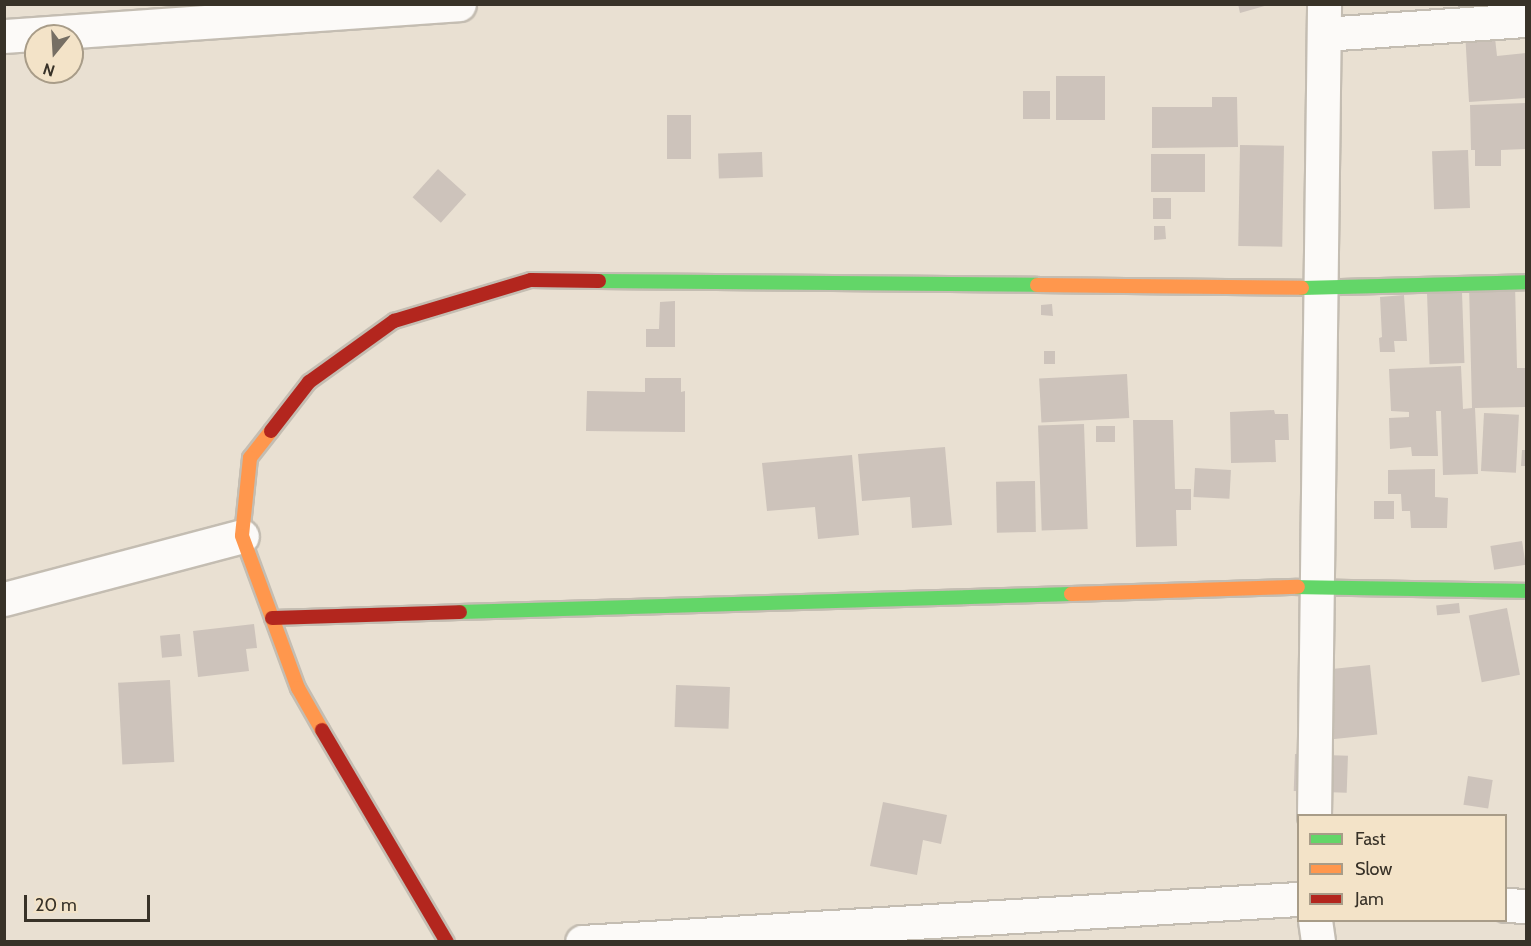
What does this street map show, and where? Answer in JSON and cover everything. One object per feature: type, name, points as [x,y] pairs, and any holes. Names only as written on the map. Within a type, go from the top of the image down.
[{"type":"street","points":[[6,44],[459,4]]},
{"type":"street","points":[[1314,814],[1324,19],[1527,20]]},
{"type":"street","points":[[447,942],[298,688],[242,536],[250,458],[309,382],[394,321],[531,280],[1321,288],[1527,282]]},
{"type":"street","points":[[4,599],[242,536]]},
{"type":"street","points":[[272,618],[1317,586],[1527,591]]},
{"type":"street","points":[[582,942],[1297,899]]},
{"type":"street","points":[[1507,905],[1527,906]]},
{"type":"street","points":[[1316,922],[1318,942]]},
{"type":"building","points":[[1238,4],[1268,4],[1268,5],[1240,13]]},
{"type":"building","points":[[1494,29],[1497,56],[1526,53],[1526,98],[1469,102],[1465,31]]},
{"type":"building","points":[[1056,76],[1105,76],[1105,120],[1056,120]]},
{"type":"building","points":[[1023,91],[1050,91],[1050,119],[1023,119]]},
{"type":"building","points":[[1212,97],[1237,97],[1238,147],[1152,148],[1152,107],[1212,107]]},
{"type":"building","points":[[1526,103],[1526,149],[1501,150],[1501,166],[1475,166],[1475,150],[1471,150],[1470,105]]},
{"type":"building","points":[[667,115],[691,115],[691,159],[667,159]]},
{"type":"building","points":[[1240,145],[1284,146],[1282,247],[1238,246]]},
{"type":"building","points":[[1468,150],[1470,208],[1434,209],[1432,151]]},
{"type":"building","points":[[762,152],[763,177],[719,179],[718,154]]},
{"type":"building","points":[[1151,154],[1205,154],[1205,192],[1151,192]]},
{"type":"building","points":[[438,169],[466,194],[441,223],[413,197]]},
{"type":"building","points":[[1153,198],[1171,198],[1171,219],[1153,219]]},
{"type":"building","points":[[1154,226],[1165,226],[1166,239],[1154,240]]},
{"type":"building","points":[[1469,284],[1515,284],[1517,368],[1526,368],[1526,407],[1475,408],[1478,474],[1443,475],[1441,411],[1436,411],[1438,456],[1412,456],[1411,447],[1390,449],[1389,418],[1409,417],[1409,412],[1391,411],[1389,369],[1461,366],[1463,409],[1472,408]]},
{"type":"building","points":[[1462,292],[1464,363],[1429,364],[1427,293]]},
{"type":"building","points":[[1404,295],[1407,341],[1394,341],[1395,352],[1380,352],[1379,338],[1382,337],[1380,297]]},
{"type":"building","points":[[675,301],[675,347],[646,347],[646,329],[659,329],[660,302]]},
{"type":"building","points":[[1052,304],[1053,316],[1041,315],[1041,305]]},
{"type":"building","points":[[1044,351],[1055,351],[1055,364],[1044,364]]},
{"type":"building","points":[[1127,374],[1129,418],[1041,423],[1039,379]]},
{"type":"building","points":[[645,378],[681,378],[681,392],[685,391],[685,432],[586,431],[587,391],[645,392]]},
{"type":"building","points":[[1274,410],[1275,414],[1288,414],[1289,440],[1275,440],[1276,462],[1231,463],[1230,412]]},
{"type":"building","points":[[1484,413],[1519,415],[1516,473],[1481,471]]},
{"type":"building","points":[[1133,420],[1173,420],[1175,489],[1191,489],[1191,510],[1176,510],[1177,546],[1136,547]]},
{"type":"building","points":[[1084,424],[1088,529],[1042,531],[1038,426]]},
{"type":"building","points":[[1096,426],[1115,426],[1115,442],[1096,442]]},
{"type":"building","points":[[945,447],[952,525],[912,528],[910,497],[862,501],[858,454]]},
{"type":"building","points":[[1522,450],[1526,450],[1526,466],[1521,466]]},
{"type":"building","points":[[852,455],[859,535],[818,539],[815,507],[767,511],[762,463]]},
{"type":"building","points":[[1195,468],[1231,470],[1229,499],[1193,497]]},
{"type":"building","points":[[1435,469],[1435,497],[1448,498],[1447,528],[1411,528],[1410,511],[1402,511],[1401,494],[1388,494],[1388,470]]},
{"type":"building","points":[[1035,481],[1036,532],[997,533],[996,482]]},
{"type":"building","points":[[1374,501],[1394,501],[1394,519],[1374,519]]},
{"type":"building","points":[[1522,541],[1526,565],[1494,570],[1490,546]]},
{"type":"building","points":[[1459,603],[1460,613],[1437,615],[1436,605]]},
{"type":"building","points":[[1507,608],[1520,675],[1482,682],[1469,615]]},
{"type":"building","points":[[254,624],[257,648],[246,649],[249,671],[198,677],[193,631]]},
{"type":"building","points":[[180,634],[182,656],[162,658],[160,636]]},
{"type":"building","points":[[1370,665],[1377,735],[1328,740],[1320,670]]},
{"type":"building","points":[[170,680],[174,762],[122,765],[118,683]]},
{"type":"building","points":[[676,685],[730,687],[729,729],[675,727]]},
{"type":"building","points":[[1295,754],[1348,756],[1347,793],[1294,791]]},
{"type":"building","points":[[1468,776],[1493,780],[1488,809],[1463,805]]},
{"type":"building","points":[[883,802],[947,815],[941,844],[923,840],[917,875],[870,866]]},
{"type":"traffic: fast","points":[[599,281],[1037,285]]},
{"type":"traffic: fast","points":[[1302,288],[1526,282]]},
{"type":"traffic: fast","points":[[1298,587],[1526,591]]},
{"type":"traffic: fast","points":[[460,612],[1071,594]]},
{"type":"traffic: slow","points":[[1037,285],[1302,288]]},
{"type":"traffic: slow","points":[[271,431],[250,458],[242,536],[298,688],[322,730]]},
{"type":"traffic: slow","points":[[1071,594],[1298,587]]},
{"type":"traffic: jam","points":[[271,431],[309,382],[394,321],[531,280],[599,281]]},
{"type":"traffic: jam","points":[[272,618],[460,612]]},
{"type":"traffic: jam","points":[[322,730],[447,942]]}]
